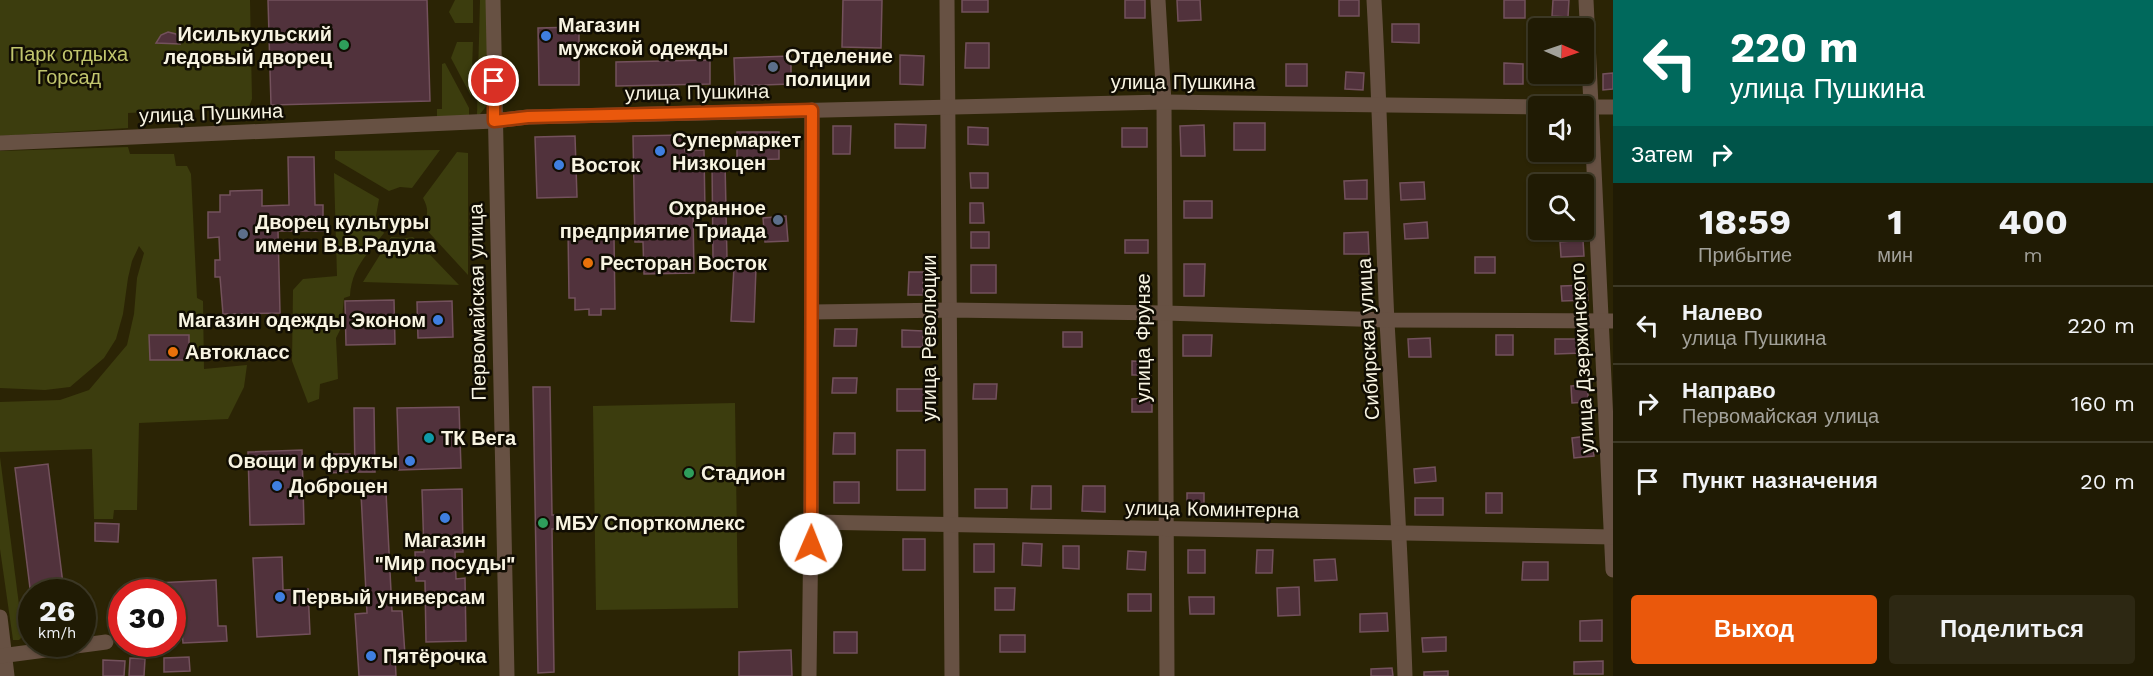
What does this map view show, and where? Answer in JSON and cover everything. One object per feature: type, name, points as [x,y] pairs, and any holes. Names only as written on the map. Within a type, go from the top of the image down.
[{"type":"street","name":"Первомайская улица","points":[[493,0],[507,676]]},
{"type":"street","name":"улица Революции","points":[[948,0],[952,676]]},
{"type":"street","name":"улица Фрунзе","points":[[1158,0],[1164,102],[1167,676]]},
{"type":"street","name":"Сибирская улица","points":[[1374,0],[1405,676]]},
{"type":"street","name":"улица Дзержинского","points":[[1586,0],[1588,96]]},
{"type":"street","name":"улица Пушкина","points":[[0,143],[494,121],[528,117],[812,110],[1164,102],[1528,107]]},
{"type":"street","points":[[1594,107],[1613,107]]},
{"type":"street","points":[[809,676],[812,110]]},
{"type":"street","name":"улица Дзержинского","points":[[1593,162],[1607,321],[1613,570]]},
{"type":"street","points":[[812,312],[950,310],[1165,313],[1387,320],[1607,321]]},
{"type":"street","name":"улица Коминтерна","points":[[811,522],[1612,536]]},
{"type":"street","points":[[0,617],[2,656],[7,676]]},
{"type":"street","points":[[2,656],[106,642]]},
{"type":"green space","name":"Парк отдыха Горсад","points":[[0,0],[250,0],[252,99],[249,107],[128,113],[128,128],[0,136]]},
{"type":"green space","points":[[455,0],[473,0],[473,23],[455,23],[449,12]]},
{"type":"green space","points":[[480,0],[487,0],[488,104],[477,115]]},
{"type":"green space","points":[[457,42],[473,42],[471,96],[451,58]]},
{"type":"green space","points":[[445,63],[469,108],[469,116],[437,118],[437,109],[442,109],[442,64]]},
{"type":"green space","points":[[128,147],[130,154],[174,154],[176,166],[187,166],[191,174],[197,298],[203,301],[204,369],[247,365],[244,387],[228,419],[139,423],[137,510],[114,510],[113,519],[94,519],[92,449],[0,452],[0,402],[60,400],[89,390],[127,345],[134,314],[137,278],[144,253],[139,246],[132,261],[123,314],[116,339],[104,358],[70,387],[45,390],[0,388],[0,151]]},
{"type":"green space","points":[[440,150],[412,188],[400,187],[389,191],[335,159],[335,151]]},
{"type":"green space","points":[[457,152],[468,153],[468,275],[423,226],[427,212],[423,198]]},
{"type":"green space","points":[[334,173],[379,199],[376,216],[384,233],[361,262],[353,278],[350,296],[344,298],[341,328],[336,338],[338,379],[320,384],[319,399],[308,403],[292,361],[293,290],[303,279],[337,276]]},
{"type":"green space","points":[[391,237],[413,237],[459,285],[363,282]]},
{"type":"green space","points":[[735,403],[738,608],[596,610],[593,406]]},
{"type":"green space","points":[[0,457],[18,597],[18,640],[13,640],[0,549]]},
{"type":"building","points":[[268,0],[427,0],[430,101],[271,105]]},
{"type":"building","points":[[843,0],[882,0],[881,48],[842,47]]},
{"type":"building","points":[[962,0],[988,0],[988,12],[962,12]]},
{"type":"building","points":[[1125,0],[1145,0],[1145,18],[1125,18]]},
{"type":"building","points":[[1177,0],[1200,0],[1201,20],[1178,21]]},
{"type":"building","points":[[1339,0],[1359,0],[1359,16],[1339,16]]},
{"type":"building","points":[[1504,0],[1525,0],[1525,18],[1504,18]]},
{"type":"building","points":[[1553,0],[1569,0],[1568,17],[1552,16]]},
{"type":"building","points":[[1392,24],[1419,24],[1419,43],[1392,42]]},
{"type":"building","points":[[579,27],[579,85],[539,85],[538,28]]},
{"type":"building","points":[[168,32],[176,34],[180,44],[156,43],[161,35]]},
{"type":"building","points":[[966,43],[989,43],[989,68],[965,68]]},
{"type":"building","points":[[900,55],[924,56],[923,85],[900,84]]},
{"type":"building","points":[[791,56],[791,84],[735,86],[734,58]]},
{"type":"building","points":[[710,60],[710,84],[616,86],[616,62]]},
{"type":"building","points":[[1504,63],[1523,64],[1523,84],[1504,84]]},
{"type":"building","points":[[1286,64],[1307,64],[1307,86],[1286,86]]},
{"type":"building","points":[[1346,72],[1364,73],[1363,90],[1345,89]]},
{"type":"building","points":[[1613,73],[1613,89],[1603,90],[1603,74]]},
{"type":"building","points":[[1234,123],[1265,123],[1265,150],[1234,150]]},
{"type":"building","points":[[895,124],[926,125],[925,148],[895,148]]},
{"type":"building","points":[[1204,125],[1205,156],[1181,156],[1180,126]]},
{"type":"building","points":[[833,126],[851,126],[850,154],[833,154]]},
{"type":"building","points":[[968,127],[988,128],[988,145],[968,144]]},
{"type":"building","points":[[1122,128],[1147,128],[1147,147],[1122,147]]},
{"type":"building","points":[[737,132],[779,132],[779,159],[737,160]]},
{"type":"building","points":[[685,135],[685,151],[704,150],[705,213],[693,213],[694,273],[644,274],[643,242],[635,242],[633,136]]},
{"type":"building","points":[[575,136],[577,197],[537,198],[535,137]]},
{"type":"building","name":"Дворец культуры имени В.В.Радула","points":[[288,157],[314,157],[315,205],[323,205],[323,231],[278,231],[280,313],[223,314],[220,277],[215,277],[215,260],[220,260],[219,237],[208,238],[208,212],[220,212],[220,195],[230,195],[230,191],[262,190],[262,206],[289,205]]},
{"type":"building","points":[[725,161],[727,259],[713,259],[712,162]]},
{"type":"building","points":[[970,173],[988,173],[988,188],[971,188]]},
{"type":"building","points":[[1367,180],[1367,199],[1345,199],[1344,181]]},
{"type":"building","points":[[1424,182],[1425,199],[1401,200],[1400,183]]},
{"type":"building","points":[[1184,201],[1212,201],[1212,218],[1184,218]]},
{"type":"building","points":[[970,203],[983,203],[984,223],[970,223]]},
{"type":"building","points":[[786,216],[788,241],[765,242],[763,218]]},
{"type":"building","points":[[1427,222],[1428,238],[1405,239],[1404,224]]},
{"type":"building","points":[[586,229],[586,238],[614,237],[615,309],[601,309],[601,315],[589,315],[589,309],[575,310],[575,298],[569,298],[568,230]]},
{"type":"building","points":[[971,232],[989,232],[989,248],[971,248]]},
{"type":"building","points":[[1368,232],[1369,254],[1344,254],[1344,233]]},
{"type":"building","points":[[1125,240],[1148,240],[1148,253],[1125,253]]},
{"type":"building","points":[[1583,240],[1584,256],[1561,257],[1560,242]]},
{"type":"building","points":[[1475,257],[1495,257],[1495,273],[1475,273]]},
{"type":"building","points":[[1184,264],[1205,264],[1204,296],[1184,296]]},
{"type":"building","points":[[971,265],[996,265],[996,293],[971,293]]},
{"type":"building","points":[[734,267],[756,268],[754,322],[731,321]]},
{"type":"building","points":[[909,272],[923,272],[923,295],[908,295]]},
{"type":"building","points":[[1587,285],[1588,300],[1562,301],[1561,286]]},
{"type":"building","points":[[394,300],[395,344],[346,345],[345,301]]},
{"type":"building","points":[[452,301],[453,337],[418,338],[417,302]]},
{"type":"building","points":[[835,329],[857,329],[856,346],[834,346]]},
{"type":"building","points":[[902,330],[923,331],[923,347],[902,347]]},
{"type":"building","points":[[1063,332],[1082,332],[1082,347],[1063,347]]},
{"type":"building","points":[[149,335],[189,335],[189,360],[150,360]]},
{"type":"building","points":[[1183,335],[1212,335],[1211,356],[1183,356]]},
{"type":"building","points":[[1496,335],[1513,335],[1513,355],[1496,355]]},
{"type":"building","points":[[1430,338],[1431,357],[1409,357],[1408,339]]},
{"type":"building","points":[[1555,339],[1582,339],[1583,353],[1555,354]]},
{"type":"building","points":[[1132,361],[1151,362],[1151,375],[1132,375]]},
{"type":"building","points":[[833,378],[857,378],[856,393],[832,393]]},
{"type":"building","points":[[974,384],[997,384],[996,399],[973,399]]},
{"type":"building","points":[[1588,385],[1588,402],[1572,403],[1571,386]]},
{"type":"building","points":[[533,387],[550,387],[552,515],[560,515],[560,529],[552,529],[554,672],[538,673]]},
{"type":"building","points":[[897,389],[925,389],[925,411],[897,411]]},
{"type":"building","points":[[1152,398],[1152,412],[1132,412],[1132,399]]},
{"type":"building","name":"ТК Вега","points":[[459,407],[461,468],[399,470],[397,408]]},
{"type":"building","points":[[354,408],[374,408],[375,472],[355,472]]},
{"type":"building","points":[[834,433],[855,433],[855,454],[833,454]]},
{"type":"building","points":[[1587,436],[1587,441],[1592,441],[1594,456],[1574,458],[1572,438]]},
{"type":"building","points":[[302,450],[304,524],[250,525],[248,452]]},
{"type":"building","points":[[897,450],[925,450],[925,490],[897,490]]},
{"type":"building","points":[[329,454],[350,454],[350,472],[329,473]]},
{"type":"building","points":[[48,464],[62,579],[29,579],[15,468]]},
{"type":"building","points":[[1435,467],[1436,481],[1415,483],[1414,469]]},
{"type":"building","points":[[834,482],[859,482],[859,503],[834,503]]},
{"type":"building","points":[[1032,486],[1051,486],[1051,509],[1031,509]]},
{"type":"building","points":[[1083,486],[1105,486],[1105,512],[1082,511]]},
{"type":"building","points":[[462,489],[463,552],[455,552],[456,579],[465,578],[466,641],[426,642],[425,581],[416,581],[415,552],[424,552],[422,490]]},
{"type":"building","points":[[975,489],[1007,489],[1007,508],[975,508]]},
{"type":"building","points":[[386,492],[392,611],[402,611],[405,655],[395,655],[396,676],[359,676],[355,614],[367,613],[361,493]]},
{"type":"building","points":[[1187,493],[1204,493],[1204,512],[1187,512]]},
{"type":"building","points":[[1486,493],[1502,493],[1502,513],[1486,513]]},
{"type":"building","points":[[1415,498],[1443,498],[1443,515],[1415,515]]},
{"type":"building","points":[[95,523],[119,524],[118,542],[95,541]]},
{"type":"building","points":[[903,539],[925,539],[925,570],[903,570]]},
{"type":"building","points":[[1023,543],[1042,544],[1041,566],[1022,565]]},
{"type":"building","points":[[974,544],[994,544],[994,572],[974,572]]},
{"type":"building","points":[[1063,546],[1079,546],[1079,569],[1063,568]]},
{"type":"building","points":[[1188,550],[1205,550],[1205,573],[1188,573]]},
{"type":"building","points":[[1257,550],[1273,550],[1272,573],[1256,573]]},
{"type":"building","points":[[1128,551],[1146,552],[1145,570],[1127,569]]},
{"type":"building","points":[[282,557],[283,590],[308,589],[310,634],[257,637],[253,558]]},
{"type":"building","points":[[1335,559],[1337,580],[1315,581],[1314,560]]},
{"type":"building","points":[[1523,562],[1548,562],[1548,580],[1522,580]]},
{"type":"building","points":[[216,580],[218,626],[226,626],[227,641],[186,643],[186,582]]},
{"type":"building","points":[[1299,587],[1300,615],[1278,616],[1277,588]]},
{"type":"building","points":[[995,588],[1015,588],[1014,610],[995,610]]},
{"type":"building","points":[[1128,594],[1151,594],[1151,611],[1128,611]]},
{"type":"building","points":[[1189,597],[1214,597],[1214,614],[1190,614]]},
{"type":"building","points":[[1387,613],[1388,631],[1360,632],[1360,614]]},
{"type":"building","points":[[1602,620],[1602,641],[1580,641],[1580,621]]},
{"type":"building","points":[[834,632],[857,632],[857,653],[834,653]]},
{"type":"building","points":[[1000,635],[1025,635],[1025,652],[1000,652]]},
{"type":"building","points":[[1446,637],[1446,651],[1423,652],[1422,638]]},
{"type":"building","points":[[791,650],[792,676],[739,676],[739,652]]},
{"type":"building","points":[[189,657],[190,671],[164,672],[164,658]]},
{"type":"building","points":[[130,658],[145,659],[144,676],[129,676]]},
{"type":"building","points":[[103,660],[125,661],[124,676],[103,676]]},
{"type":"building","points":[[1603,661],[1603,674],[1574,674],[1574,662]]},
{"type":"building","points":[[1392,668],[1393,676],[1371,676],[1371,669]]},
{"type":"building","points":[[1448,671],[1448,676],[1424,676],[1424,672]]},
{"type":"place","name":"Магазин мужской одежды","points":[[546,36]]},
{"type":"place","name":"Исилькульский ледовый дворец","points":[[344,45]]},
{"type":"place","name":"Отделение полиции","points":[[773,67]]},
{"type":"place","name":"Супермаркет Низкоцен","points":[[660,151]]},
{"type":"place","name":"Восток","points":[[559,165]]},
{"type":"place","name":"Охранное предприятие Триада","points":[[778,220]]},
{"type":"place","name":"Дворец культуры имени В.В.Радула","points":[[243,234]]},
{"type":"place","name":"Ресторан Восток","points":[[588,263]]},
{"type":"place","name":"Магазин одежды Эконом","points":[[438,320]]},
{"type":"place","name":"Автокласс","points":[[173,352]]},
{"type":"place","name":"ТК Вега","points":[[429,438]]},
{"type":"place","name":"Овощи и фрукты","points":[[410,461]]},
{"type":"place","name":"Стадион","points":[[689,473]]},
{"type":"place","name":"Доброцен","points":[[277,486]]},
{"type":"place","name":"Магазин \"Мир посуды\"","points":[[445,518]]},
{"type":"place","name":"МБУ Спорткомлекс","points":[[543,523]]},
{"type":"place","name":"Первый универсам","points":[[280,597]]},
{"type":"place","name":"Пятёрочка","points":[[371,656]]},
{"type":"route","points":[[494,81],[494,121],[528,117],[812,110],[811,544]]}]
